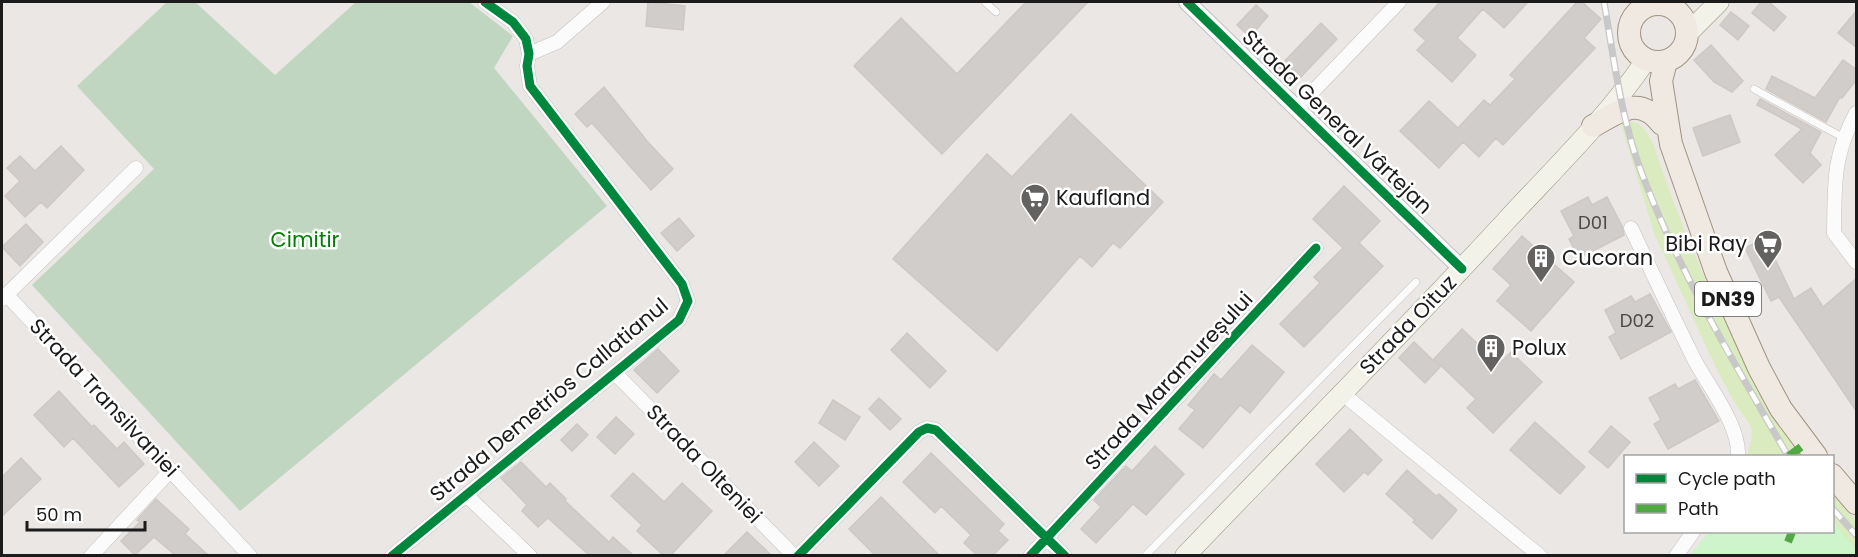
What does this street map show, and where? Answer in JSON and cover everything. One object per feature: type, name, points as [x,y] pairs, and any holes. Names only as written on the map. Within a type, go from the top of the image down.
[{"type":"main road","points":[[1656,60],[1679,53],[1687,34],[1719,2]]},
{"type":"main road","name":"DN39","points":[[1687,34],[1681,15],[1664,3],[1645,7],[1637,13],[1631,11],[1629,34],[1631,44],[1636,52],[1656,60],[1666,134],[1716,272],[1759,368],[1781,409],[1815,455]]},
{"type":"main road","name":"Strada Oituz","points":[[1185,555],[1462,269],[1620,95],[1656,60]]},
{"type":"main road","points":[[1593,126],[1623,109],[1639,108],[1650,111],[1666,134]]},
{"type":"main road","points":[[1834,476],[1857,503]]},
{"type":"street","points":[[485,2],[513,22],[526,39],[529,54],[557,42],[603,2]]},
{"type":"street","name":"Strada General Vârtejan","points":[[1187,2],[1462,269]]},
{"type":"street","points":[[1296,109],[1399,2]]},
{"type":"street","name":"Strada Demetrios Callatianul","points":[[392,555],[679,320],[688,301],[682,284],[530,86],[527,66],[529,54]]},
{"type":"street","points":[[1857,113],[1837,158],[1834,233],[1857,262]]},
{"type":"street","name":"Strada Transilvaniei","points":[[136,168],[4,296],[250,555]]},
{"type":"street","points":[[1631,228],[1695,361],[1733,429],[1739,449],[1738,455]]},
{"type":"street","name":"Strada Maramureșului","points":[[1030,555],[1316,248]]},
{"type":"street","name":"Strada Olteniei","points":[[615,373],[796,555]]},
{"type":"street","points":[[1343,394],[1540,555]]},
{"type":"street","points":[[796,555],[919,432],[927,428],[936,430],[1065,555]]},
{"type":"street","points":[[91,555],[171,470]]},
{"type":"street","points":[[466,495],[530,555]]},
{"type":"street","points":[[1676,555],[1692,533]]},
{"type":"lane","points":[[985,2],[996,12]]},
{"type":"lane","points":[[1754,89],[1844,138]]},
{"type":"lane","points":[[1145,555],[1416,282]]},
{"type":"green space","name":"Cimitir","points":[[167,2],[195,2],[275,75],[356,2],[469,2],[513,36],[494,68],[607,206],[240,511],[32,285],[154,169],[77,86]]},
{"type":"green space","points":[[1636,123],[1642,127],[1653,143],[1689,242],[1722,315],[1803,455],[1747,455],[1752,431],[1749,423],[1718,372],[1654,233],[1621,124]]},
{"type":"green space","points":[[1834,492],[1856,521],[1856,555],[1833,533]]},
{"type":"green space","points":[[1834,523],[1856,549],[1856,555],[1690,555],[1708,533],[1834,533]]},
{"type":"building","points":[[648,2],[685,6],[683,30],[646,26]]},
{"type":"building","points":[[1026,2],[1088,2],[942,154],[854,66],[901,18],[957,74]]},
{"type":"building","points":[[1440,2],[1528,2],[1504,28],[1483,9],[1457,38],[1476,55],[1452,82],[1417,50],[1426,41],[1414,30]]},
{"type":"building","points":[[1577,2],[1582,2],[1601,19],[1584,38],[1595,48],[1503,145],[1496,138],[1479,157],[1463,142],[1439,168],[1400,131],[1429,101],[1458,128],[1484,100],[1490,105],[1515,79],[1510,75]]},
{"type":"building","points":[[1761,2],[1769,2],[1786,17],[1774,31],[1752,13]]},
{"type":"building","points":[[1256,5],[1268,16],[1250,37],[1237,25]]},
{"type":"building","points":[[1857,10],[1857,48],[1838,33]]},
{"type":"building","points":[[1731,12],[1749,26],[1738,40],[1720,25]]},
{"type":"building","points":[[1321,23],[1337,39],[1295,83],[1279,67]]},
{"type":"building","points":[[1711,45],[1743,81],[1732,92],[1714,82],[1694,60]]},
{"type":"building","points":[[1843,60],[1857,70],[1857,79],[1842,98],[1840,97],[1826,122],[1766,89],[1772,76],[1815,98]]},
{"type":"building","points":[[604,87],[647,141],[673,169],[651,190],[592,123],[587,127],[575,114]]},
{"type":"building","points":[[1760,99],[1821,132],[1810,153],[1821,165],[1803,183],[1775,155],[1802,129],[1757,105]]},
{"type":"building","name":"Kaufland","points":[[1071,114],[1163,202],[1120,248],[1113,243],[1092,267],[1080,256],[997,351],[893,259],[987,154],[1012,177]]},
{"type":"building","points":[[1730,115],[1740,142],[1703,156],[1693,128]]},
{"type":"building","points":[[61,146],[84,170],[47,208],[41,202],[25,217],[5,196],[20,181],[7,168],[20,156],[35,171]]},
{"type":"building","points":[[1344,186],[1380,221],[1359,243],[1383,266],[1304,347],[1280,324],[1320,283],[1314,277],[1343,248],[1313,219]]},
{"type":"building","points":[[1588,197],[1592,205],[1607,197],[1622,226],[1624,235],[1579,258],[1569,239],[1574,236],[1561,211]]},
{"type":"building","points":[[679,218],[694,236],[677,251],[661,233]]},
{"type":"building","points":[[26,224],[43,242],[20,266],[2,247]]},
{"type":"building","name":"Cucoran","points":[[1522,236],[1574,282],[1531,331],[1497,301],[1511,285],[1493,269]]},
{"type":"building","points":[[1765,238],[1794,299],[1811,288],[1823,307],[1857,278],[1857,412],[1779,297],[1771,301],[1745,248]]},
{"type":"building","points":[[1650,294],[1671,332],[1621,359],[1609,337],[1616,333],[1605,310],[1631,296],[1635,302]]},
{"type":"building","name":"Polux","points":[[1462,329],[1499,364],[1511,352],[1542,382],[1493,433],[1467,408],[1476,399],[1434,359]]},
{"type":"building","points":[[907,333],[946,371],[930,388],[891,350]]},
{"type":"building","points":[[1414,342],[1440,367],[1425,383],[1399,358]]},
{"type":"building","points":[[1252,345],[1284,372],[1250,413],[1240,405],[1203,448],[1179,429],[1195,410],[1188,405],[1214,374],[1221,380]]},
{"type":"building","points":[[658,349],[679,371],[657,393],[634,370]]},
{"type":"building","points":[[1695,380],[1719,421],[1668,449],[1654,424],[1661,420],[1649,398],[1675,384],[1678,389]]},
{"type":"building","points":[[59,391],[92,427],[94,425],[117,449],[124,442],[144,464],[119,487],[73,438],[64,447],[34,415]]},
{"type":"building","points":[[879,398],[901,419],[890,430],[869,409]]},
{"type":"building","points":[[833,400],[860,417],[845,440],[819,423]]},
{"type":"building","points":[[616,417],[634,434],[615,454],[597,437]]},
{"type":"building","points":[[1535,422],[1585,467],[1560,494],[1510,450]]},
{"type":"building","points":[[577,424],[588,435],[572,451],[561,440]]},
{"type":"building","points":[[1611,426],[1630,442],[1608,468],[1589,452]]},
{"type":"building","points":[[1350,429],[1382,460],[1368,475],[1364,472],[1344,492],[1316,464]]},
{"type":"building","points":[[814,442],[839,466],[819,486],[795,462]]},
{"type":"building","points":[[1155,446],[1184,474],[1146,515],[1133,504],[1096,543],[1081,529],[1101,507],[1094,500],[1126,466],[1132,471]]},
{"type":"building","points":[[931,453],[1004,524],[998,531],[1008,540],[993,555],[977,555],[964,543],[971,535],[941,506],[935,513],[903,482]]},
{"type":"building","points":[[21,458],[41,479],[2,516],[2,477]]},
{"type":"building","points":[[521,462],[546,487],[550,483],[566,499],[565,501],[609,542],[613,537],[633,555],[589,555],[548,518],[538,527],[522,511],[527,505],[501,478]]},
{"type":"building","points":[[1407,470],[1436,496],[1439,494],[1457,510],[1432,539],[1386,494]]},
{"type":"building","points":[[633,473],[664,502],[682,483],[712,511],[671,555],[663,555],[637,531],[642,525],[611,496]]},
{"type":"building","points":[[881,497],[939,555],[875,555],[849,529]]},
{"type":"building","points":[[156,499],[189,529],[185,534],[208,555],[175,555],[154,537],[135,555],[121,541],[140,522],[137,520]]},
{"type":"building","points":[[747,532],[771,555],[724,555]]},
{"type":"railway","points":[[1604,2],[1619,89],[1642,174],[1673,247],[1709,318],[1787,455]]},
{"type":"railway","points":[[1834,510],[1856,535]]},
{"type":"marked path","points":[[1790,455],[1805,444]]},
{"type":"marked path","points":[[1788,542],[1792,533]]},
{"type":"cycle path","points":[[392,556],[679,320],[688,301],[682,284],[530,86],[526,39],[513,22],[485,2]]},
{"type":"cycle path","points":[[1187,2],[1462,269]]},
{"type":"cycle path","points":[[1030,556],[1316,248]]},
{"type":"cycle path","points":[[798,556],[919,432],[927,428],[936,430],[1065,556]]},
{"type":"place","name":"Kaufland","points":[[1035,224]]},
{"type":"place","name":"Bibi Ray","points":[[1768,270]]},
{"type":"place","name":"Cucoran","points":[[1541,284]]},
{"type":"place","name":"Polux","points":[[1491,374]]}]
